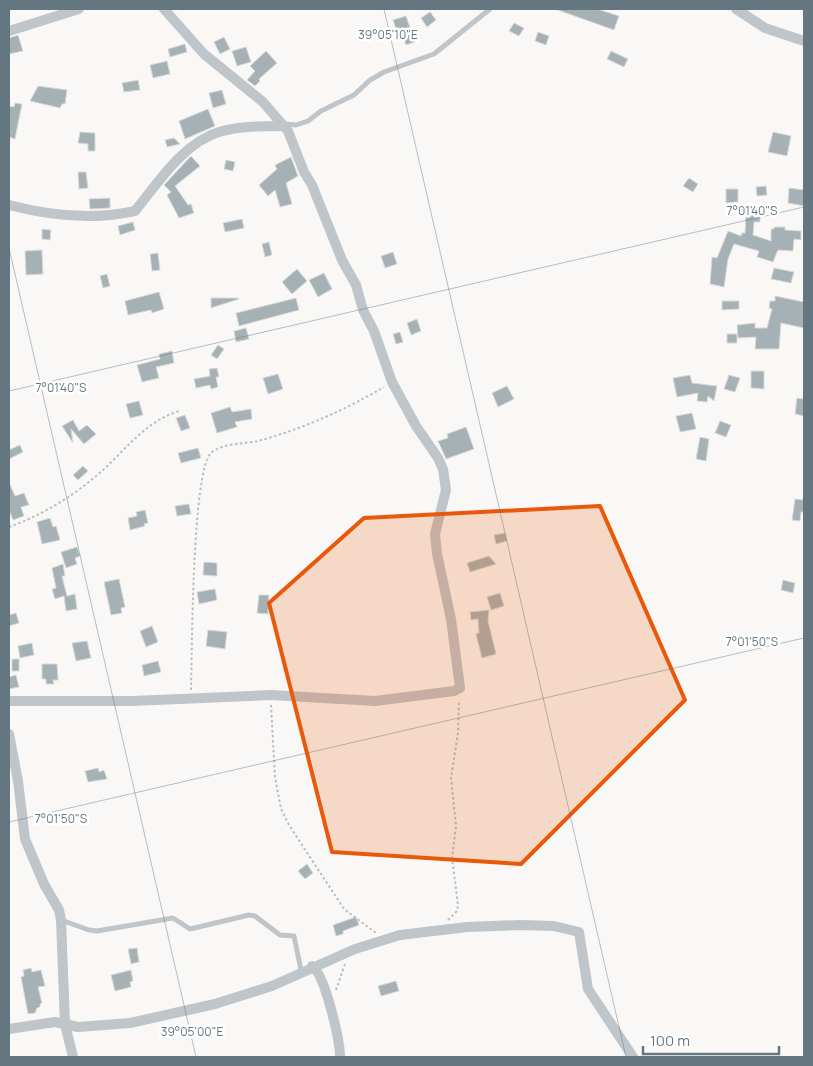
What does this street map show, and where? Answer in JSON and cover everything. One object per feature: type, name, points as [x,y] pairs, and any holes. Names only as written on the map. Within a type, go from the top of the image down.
[{"type":"street","points":[[9,32],[80,9]]},
{"type":"street","points":[[9,701],[191,699],[271,695],[375,701],[460,688],[451,619],[440,574],[435,534],[445,501],[446,480],[438,458],[416,426],[392,382],[374,331],[363,310],[356,285],[342,260],[312,185],[283,124],[263,102],[204,54],[164,9]]},
{"type":"street","points":[[736,9],[765,28],[804,41]]},
{"type":"street","points":[[9,205],[31,211],[74,216],[130,212],[135,210],[187,152],[204,139],[231,129],[283,124]]},
{"type":"street","points":[[9,734],[18,781],[24,839],[44,884],[59,910],[61,920],[65,1024],[73,1057]]},
{"type":"street","points":[[9,1029],[55,1022],[78,1027],[130,1023],[208,1005],[272,986],[302,970],[355,948],[383,939],[437,930],[484,926],[543,925],[577,930],[581,936],[588,989],[633,1057]]},
{"type":"street","points":[[312,966],[317,972],[328,1003],[340,1057]]},
{"type":"lane","points":[[283,124],[296,125],[308,121],[322,111],[354,95],[370,80],[384,72],[434,54],[490,9]]},
{"type":"lane","points":[[61,920],[97,931],[173,918],[190,928],[250,915],[255,916],[280,935],[294,936],[302,970]]},
{"type":"path","points":[[191,699],[196,545],[203,468],[211,453],[226,446],[258,441],[306,424],[354,405],[392,382]]},
{"type":"path","points":[[9,527],[58,504],[96,476],[157,419],[179,410]]},
{"type":"path","points":[[437,930],[457,910],[458,905],[452,858],[456,826],[451,778],[458,733],[460,688]]},
{"type":"path","points":[[271,695],[275,777],[282,809],[289,825],[344,909],[370,926],[383,939]]},
{"type":"path","points":[[328,1003],[337,987],[343,966],[355,948]]},
{"type":"highlighted area","points":[[600,506],[685,700],[521,864],[332,852],[269,603],[364,518]]},
{"type":"building","points":[[555,9],[597,9],[619,16],[614,30]]},
{"type":"building","points":[[430,12],[436,20],[427,27],[421,18]]},
{"type":"building","points":[[406,16],[415,42],[406,45],[401,31],[397,32],[393,20]]},
{"type":"building","points":[[514,23],[524,28],[519,36],[509,31]]},
{"type":"building","points":[[538,32],[549,36],[546,45],[535,41]]},
{"type":"building","points":[[18,35],[23,51],[9,54],[9,38]]},
{"type":"building","points":[[224,37],[230,49],[220,54],[214,42]]},
{"type":"building","points":[[185,44],[187,52],[170,57],[168,49]]},
{"type":"building","points":[[246,47],[251,62],[237,66],[232,51]]},
{"type":"building","points":[[266,51],[277,63],[259,79],[260,81],[255,86],[247,80],[255,71],[250,66]]},
{"type":"building","points":[[611,51],[628,59],[624,67],[607,59]]},
{"type":"building","points":[[167,61],[170,74],[153,78],[150,65]]},
{"type":"building","points":[[138,80],[140,90],[124,92],[122,83]]},
{"type":"building","points":[[38,86],[67,90],[65,104],[62,104],[60,108],[30,101]]},
{"type":"building","points":[[222,90],[226,104],[213,108],[209,93]]},
{"type":"building","points":[[15,103],[22,104],[15,139],[9,137],[9,106],[14,107]]},
{"type":"building","points":[[208,109],[215,126],[185,139],[179,121]]},
{"type":"building","points":[[80,132],[95,133],[95,151],[88,151],[88,144],[78,143]]},
{"type":"building","points":[[773,132],[791,136],[787,156],[768,152]]},
{"type":"building","points":[[174,138],[180,144],[167,147],[165,140]]},
{"type":"building","points":[[191,156],[200,166],[175,186],[188,205],[191,204],[194,213],[179,218],[167,195],[171,192],[164,185]]},
{"type":"building","points":[[291,157],[298,176],[286,183],[292,204],[280,207],[275,190],[268,196],[259,185],[277,169],[275,165]]},
{"type":"building","points":[[226,160],[235,162],[233,171],[224,169]]},
{"type":"building","points":[[78,172],[86,172],[88,188],[79,189]]},
{"type":"building","points":[[689,178],[698,184],[693,192],[683,186]]},
{"type":"building","points":[[766,186],[767,195],[757,196],[756,187]]},
{"type":"building","points":[[789,188],[804,190],[804,206],[788,203]]},
{"type":"building","points":[[726,189],[738,189],[738,202],[726,203]]},
{"type":"building","points":[[110,198],[110,208],[90,209],[89,199]]},
{"type":"building","points":[[746,213],[760,214],[760,222],[754,222],[753,235],[771,241],[771,229],[774,229],[774,227],[785,227],[785,230],[801,231],[801,240],[794,239],[793,251],[778,250],[773,262],[757,257],[759,251],[734,244],[728,259],[724,287],[710,284],[712,257],[717,258],[728,231],[741,236],[742,233],[745,233]]},
{"type":"building","points":[[242,219],[244,228],[225,232],[223,223]]},
{"type":"building","points":[[133,222],[135,230],[120,235],[118,226]]},
{"type":"building","points":[[42,229],[51,230],[50,240],[42,239]]},
{"type":"building","points":[[269,242],[272,255],[265,257],[262,244]]},
{"type":"building","points":[[42,250],[43,274],[26,275],[25,251]]},
{"type":"building","points":[[393,252],[397,264],[385,268],[381,256]]},
{"type":"building","points":[[158,253],[160,270],[152,271],[150,254]]},
{"type":"building","points":[[774,268],[794,272],[791,283],[771,279]]},
{"type":"building","points":[[297,269],[307,281],[292,294],[282,282]]},
{"type":"building","points":[[324,273],[332,289],[318,297],[309,280]]},
{"type":"building","points":[[107,274],[110,286],[103,288],[100,276]]},
{"type":"building","points":[[159,292],[164,309],[152,313],[151,310],[128,315],[125,301]]},
{"type":"building","points":[[775,296],[804,302],[804,328],[781,323],[779,349],[755,349],[756,337],[738,338],[737,325],[755,323],[755,328],[767,328],[772,309],[769,308],[770,301],[775,301]]},
{"type":"building","points":[[211,298],[238,298],[239,299],[211,308]]},
{"type":"building","points":[[296,298],[299,310],[239,326],[236,313]]},
{"type":"building","points":[[722,301],[739,301],[739,309],[722,310]]},
{"type":"building","points":[[417,319],[421,331],[411,335],[407,323]]},
{"type":"building","points":[[246,328],[249,339],[236,342],[234,331]]},
{"type":"building","points":[[400,332],[403,342],[396,344],[393,334]]},
{"type":"building","points":[[727,334],[737,334],[737,343],[727,343]]},
{"type":"building","points":[[218,345],[224,349],[217,359],[211,355]]},
{"type":"building","points":[[172,351],[174,363],[156,367],[159,378],[142,382],[137,365],[160,359],[159,354]]},
{"type":"building","points":[[217,368],[219,377],[216,377],[218,387],[211,389],[210,385],[196,388],[194,379],[210,376],[209,369]]},
{"type":"building","points":[[751,371],[764,371],[764,389],[751,388]]},
{"type":"building","points":[[278,374],[283,389],[268,394],[263,378]]},
{"type":"building","points":[[690,375],[692,383],[717,386],[714,401],[708,396],[707,402],[697,401],[698,393],[677,397],[673,378]]},
{"type":"building","points":[[729,375],[740,378],[735,392],[724,389]]},
{"type":"building","points":[[507,386],[514,399],[498,407],[492,393]]},
{"type":"building","points":[[797,398],[804,399],[804,416],[795,414]]},
{"type":"building","points":[[139,401],[143,415],[130,418],[126,404]]},
{"type":"building","points":[[230,407],[232,412],[251,409],[252,419],[235,422],[237,427],[217,433],[211,413]]},
{"type":"building","points":[[692,413],[696,429],[680,432],[676,416]]},
{"type":"building","points":[[185,415],[190,428],[181,431],[176,418]]},
{"type":"building","points":[[73,420],[79,431],[87,425],[96,434],[84,444],[71,429],[73,443],[62,426]]},
{"type":"building","points":[[720,421],[731,425],[726,437],[715,433]]},
{"type":"building","points":[[466,427],[474,449],[446,459],[438,441],[448,438],[447,434]]},
{"type":"building","points":[[700,437],[709,439],[706,461],[696,459]]},
{"type":"building","points":[[20,445],[23,452],[9,459],[9,450]]},
{"type":"building","points":[[198,448],[201,458],[181,463],[178,453]]},
{"type":"building","points":[[83,466],[88,471],[78,480],[73,475]]},
{"type":"building","points":[[9,482],[15,496],[24,493],[29,505],[21,507],[24,516],[13,520],[9,510]]},
{"type":"building","points":[[795,499],[804,500],[804,512],[801,512],[800,521],[792,520]]},
{"type":"building","points":[[189,504],[191,514],[177,516],[175,506]]},
{"type":"building","points":[[145,510],[148,523],[144,524],[145,526],[130,530],[128,518],[137,516],[136,512]]},
{"type":"building","points":[[50,518],[53,527],[56,526],[60,540],[42,544],[37,522]]},
{"type":"building","points":[[505,533],[507,541],[496,544],[494,535]]},
{"type":"building","points":[[77,547],[80,556],[75,558],[77,564],[66,568],[61,552]]},
{"type":"building","points":[[489,556],[496,564],[470,572],[467,563]]},
{"type":"building","points":[[204,562],[217,563],[217,576],[203,575]]},
{"type":"building","points":[[63,564],[65,576],[62,576],[67,596],[75,594],[77,609],[66,611],[64,596],[55,599],[52,589],[56,588],[52,568]]},
{"type":"building","points":[[119,579],[125,607],[121,608],[122,613],[111,615],[104,582]]},
{"type":"building","points":[[783,580],[795,583],[793,593],[781,590]]},
{"type":"building","points":[[215,589],[217,600],[199,604],[197,592]]},
{"type":"building","points":[[500,593],[504,606],[491,610],[487,597]]},
{"type":"building","points":[[259,595],[269,595],[268,614],[257,613]]},
{"type":"building","points":[[489,610],[488,621],[496,654],[482,658],[476,634],[479,633],[478,619],[471,620],[470,612]]},
{"type":"building","points":[[16,613],[19,623],[9,626],[9,615]]},
{"type":"building","points":[[152,626],[158,642],[146,647],[140,631]]},
{"type":"building","points":[[208,630],[227,632],[225,649],[206,646]]},
{"type":"building","points":[[87,641],[91,658],[76,661],[72,643]]},
{"type":"building","points":[[32,643],[34,655],[20,658],[18,646]]},
{"type":"building","points":[[12,659],[19,659],[19,671],[12,671]]},
{"type":"building","points":[[158,661],[161,672],[144,676],[142,665]]},
{"type":"building","points":[[42,664],[57,664],[58,680],[53,680],[54,684],[46,684],[46,679],[42,679]]},
{"type":"building","points":[[16,675],[19,687],[9,689],[9,677]]},
{"type":"building","points":[[98,768],[99,772],[104,770],[107,779],[88,782],[85,771]]},
{"type":"building","points":[[307,864],[313,873],[305,879],[298,871]]},
{"type":"building","points":[[356,917],[359,925],[336,936],[333,925]]},
{"type":"building","points":[[137,948],[139,962],[131,964],[128,949]]},
{"type":"building","points":[[31,968],[32,972],[41,970],[45,986],[38,987],[42,1003],[40,1007],[37,1008],[35,1013],[28,1014],[21,977],[24,976],[23,970]]},
{"type":"building","points":[[131,970],[133,981],[130,982],[131,987],[115,991],[111,975]]},
{"type":"building","points":[[396,981],[399,991],[381,996],[378,986]]}]
